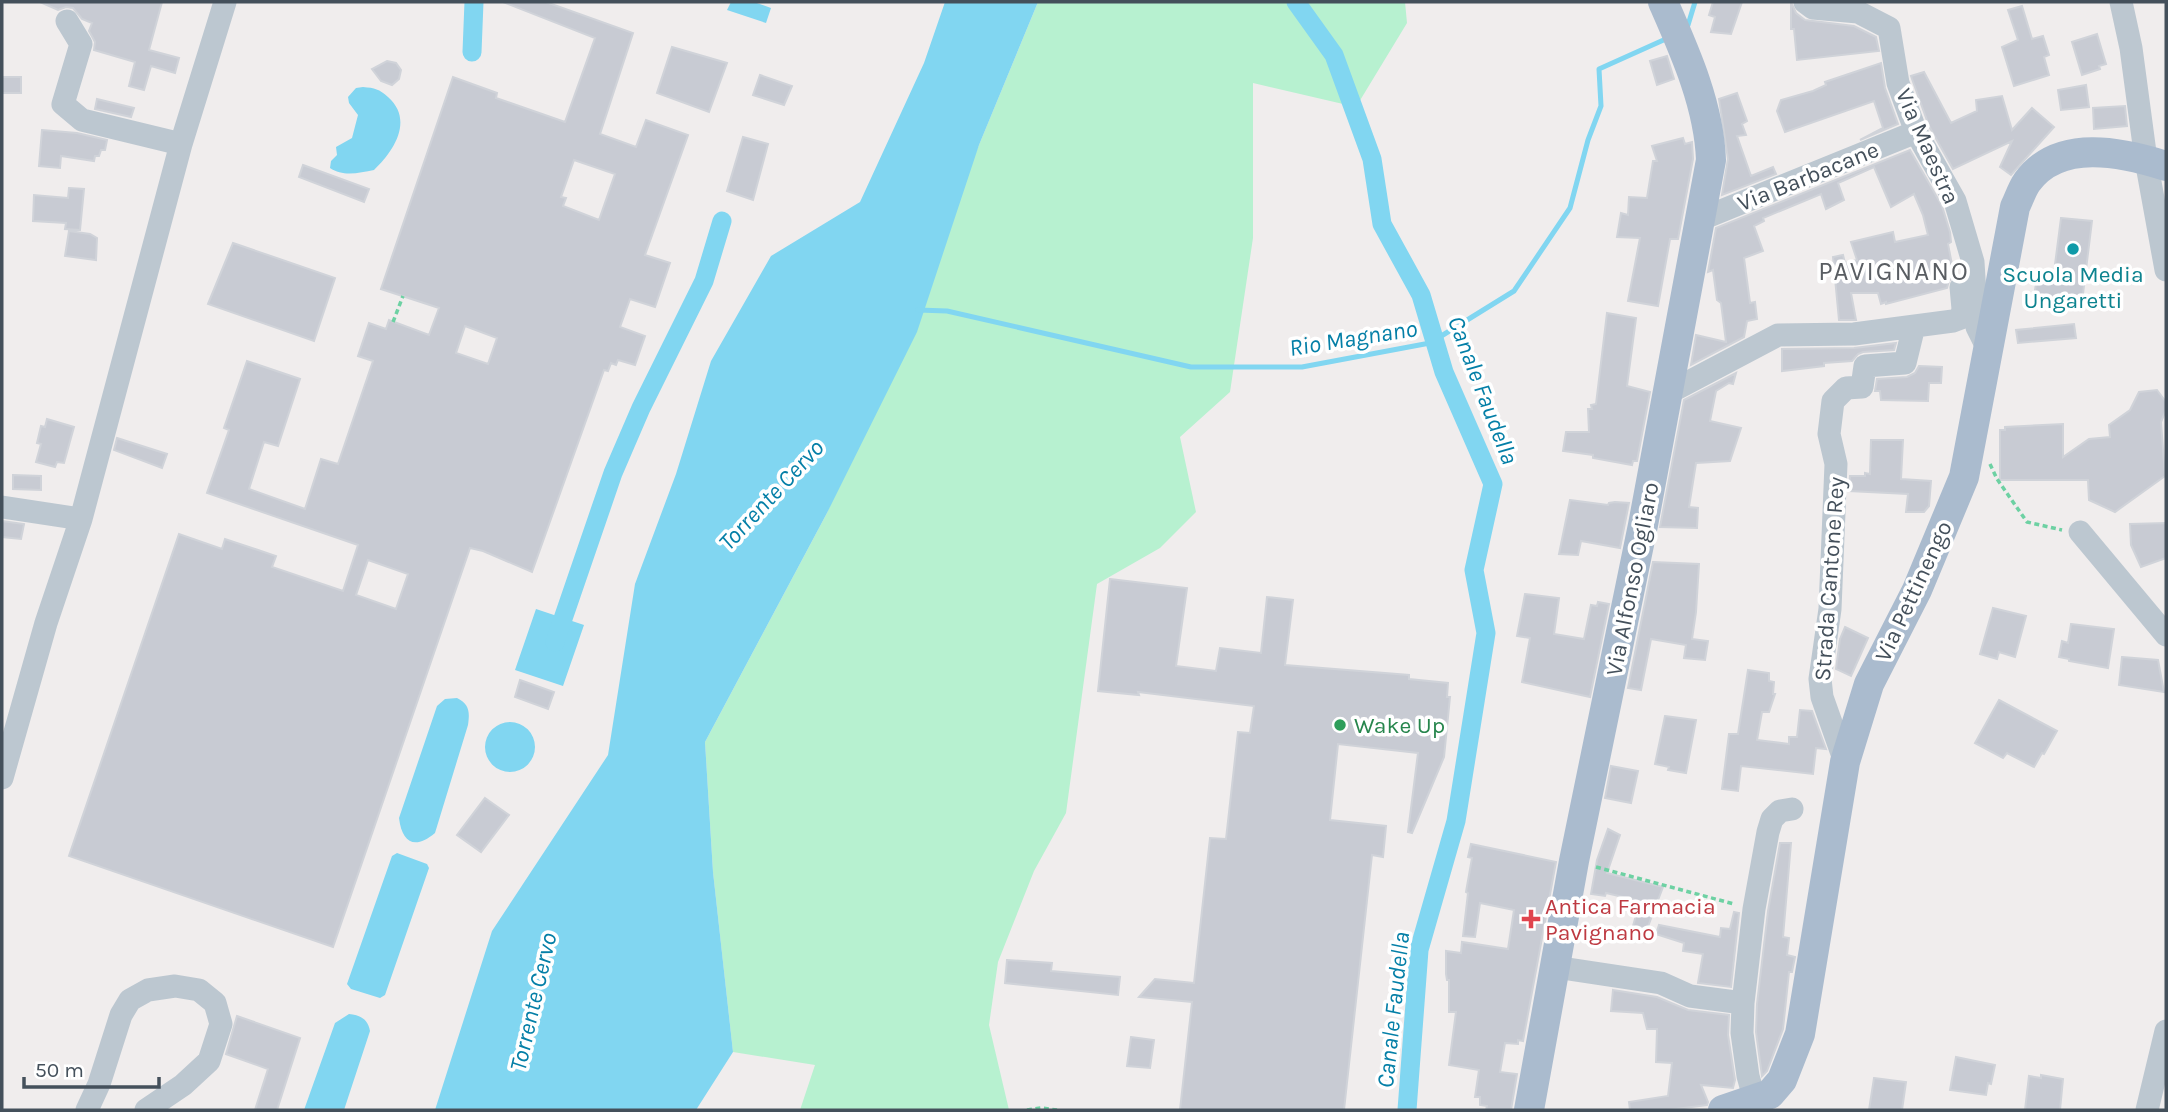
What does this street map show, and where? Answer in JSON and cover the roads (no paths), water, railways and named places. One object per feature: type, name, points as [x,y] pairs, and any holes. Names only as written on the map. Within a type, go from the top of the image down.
[{"type":"main road","name":"Via Alfonso Ogliaro","points":[[1529,1110],[1574,861],[1643,525],[1711,160],[1710,134],[1699,90],[1667,12]]},
{"type":"main road","name":"Via Pettinengo","points":[[1765,1102],[1782,1080],[1800,1034],[1844,762],[1869,684],[1917,590],[1964,477],[1989,351],[2006,242],[2015,207],[2027,182],[2048,162],[2073,153],[2105,152],[2156,163]]},
{"type":"main road","points":[[1723,1110],[1765,1102]]},
{"type":"street","points":[[2,778],[46,623],[81,519],[181,144],[225,2]]},
{"type":"street","name":"Via Maestra","points":[[1805,2],[1813,8],[1858,12],[1889,28],[1898,83],[1916,132],[1955,201],[1973,262],[1977,327],[1989,351]]},
{"type":"street","points":[[2121,2],[2156,163],[2166,270]]},
{"type":"street","points":[[67,21],[81,44],[63,104],[82,120],[181,144]]},
{"type":"street","name":"Via Barbacane","points":[[1699,220],[1916,132]]},
{"type":"street","points":[[1668,393],[1778,335],[1854,334],[1961,318],[1963,309],[1955,201]]},
{"type":"street","name":"Strada Cantone Rey","points":[[1844,762],[1822,698],[1819,679],[1830,609],[1836,464],[1829,433],[1830,416],[1833,401],[1846,388],[1862,387],[1865,366],[1905,363],[1914,326]]},
{"type":"street","points":[[2,507],[81,519]]},
{"type":"street","points":[[2080,532],[2166,635]]},
{"type":"street","points":[[1765,1102],[1748,1076],[1742,1033],[1743,1003],[1754,909],[1768,832],[1772,819],[1780,811],[1792,809]]},
{"type":"street","points":[[1556,967],[1661,983],[1689,996],[1743,1003]]},
{"type":"street","points":[[88,1110],[121,1015],[130,1000],[148,990],[175,986],[199,990],[215,1003],[221,1024],[209,1062],[183,1086],[146,1110]]},
{"type":"street","points":[[2147,1110],[2166,1031]]},
{"type":"water","points":[[731,2],[754,2],[771,8],[766,23],[727,10]]},
{"type":"water","name":"Torrente Cervo","points":[[945,2],[1038,2],[979,145],[917,332],[827,513],[705,742],[713,872],[733,1052],[696,1110],[435,1110],[492,931],[608,755],[635,584],[676,474],[711,361],[771,256],[860,202],[924,63]]},
{"type":"water","points":[[356,88],[374,88],[396,106],[400,115],[398,135],[388,154],[374,170],[340,173],[330,168],[331,161],[337,155],[336,147],[352,138],[358,115],[348,97]]},
{"type":"water","points":[[536,609],[584,625],[563,686],[515,670]]},
{"type":"water","points":[[457,698],[468,708],[468,725],[435,833],[421,841],[411,841],[403,833],[399,818],[437,706],[445,699]]},
{"type":"water","points":[[510,722],[528,729],[535,747],[528,765],[510,772],[492,765],[485,747],[492,729]]},
{"type":"water","points":[[397,853],[427,864],[429,868],[385,995],[380,998],[351,989],[347,984],[392,856]]},
{"type":"water","points":[[349,1014],[363,1018],[370,1031],[344,1110],[304,1110],[335,1023]]},
{"type":"waterway","points":[[472,52],[474,2]]},
{"type":"waterway","name":"Canale Faudella","points":[[1296,2],[1334,55],[1372,159],[1382,224],[1421,295],[1444,372],[1493,484],[1474,570],[1486,633],[1456,821],[1419,950],[1407,1110]]},
{"type":"waterway","name":"Rio Magnano","points":[[1685,27],[1695,2]]},
{"type":"waterway","name":"Rio Magnano","points":[[918,310],[947,311],[1191,367],[1302,367],[1430,343],[1514,291],[1570,208],[1588,140],[1601,106],[1599,69],[1668,38]]},
{"type":"waterway","points":[[555,642],[613,473],[641,408],[704,281],[722,221]]},
{"type":"place","name":"Scuola Media Ungaretti","points":[[2073,249]]},
{"type":"place","name":"Wake Up","points":[[1340,725]]},
{"type":"place","name":"Antica Farmacia Pavignano","points":[[1531,919]]},
{"type":"district","name":"PAVIGNANO","points":[[1894,271]]}]
